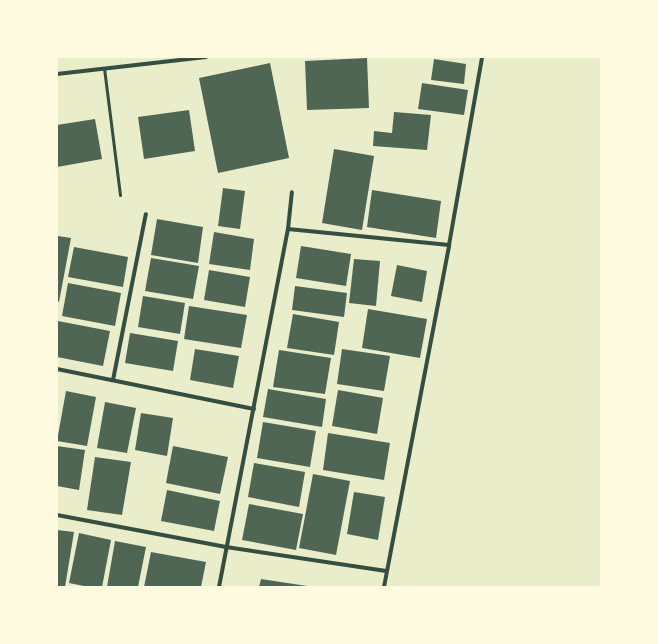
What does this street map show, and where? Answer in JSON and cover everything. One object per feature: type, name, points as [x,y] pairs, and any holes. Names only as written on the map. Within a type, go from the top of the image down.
[{"type":"street","points":[[57,74],[206,57]]},
{"type":"street","points":[[384,587],[482,57]]},
{"type":"street","points":[[218,587],[288,229],[292,192]]},
{"type":"street","points":[[113,380],[146,214]]},
{"type":"street","points":[[288,229],[448,245]]},
{"type":"street","points":[[57,369],[254,409]]},
{"type":"street","points":[[57,515],[226,548],[386,571]]},
{"type":"lane","points":[[104,68],[120,195]]},
{"type":"building","points":[[367,58],[369,108],[307,110],[305,61]]},
{"type":"building","points":[[434,59],[466,64],[464,84],[431,80]]},
{"type":"building","points":[[270,63],[289,158],[218,173],[199,78]]},
{"type":"building","points":[[422,83],[468,90],[464,115],[418,109]]},
{"type":"building","points":[[189,110],[195,151],[144,159],[138,117]]},
{"type":"building","points":[[394,112],[431,115],[427,150],[373,146],[374,131],[392,133]]},
{"type":"building","points":[[95,119],[102,159],[57,167],[57,125]]},
{"type":"building","points":[[334,149],[374,156],[362,230],[322,223]]},
{"type":"building","points":[[223,188],[245,191],[240,229],[218,226]]},
{"type":"building","points":[[372,190],[441,201],[436,238],[367,227]]},
{"type":"building","points":[[157,219],[203,227],[198,263],[151,255]]},
{"type":"building","points":[[214,232],[254,239],[250,270],[209,264]]},
{"type":"building","points":[[58,236],[71,238],[59,302],[57,301]]},
{"type":"building","points":[[301,246],[351,254],[346,286],[296,278]]},
{"type":"building","points":[[74,247],[128,257],[123,287],[68,277]]},
{"type":"building","points":[[151,258],[199,266],[193,299],[145,291]]},
{"type":"building","points":[[354,259],[380,261],[376,306],[349,303]]},
{"type":"building","points":[[397,265],[427,271],[422,302],[391,296]]},
{"type":"building","points":[[209,270],[250,277],[245,307],[204,300]]},
{"type":"building","points":[[68,283],[121,293],[115,326],[62,316]]},
{"type":"building","points":[[295,286],[347,293],[344,317],[292,310]]},
{"type":"building","points":[[143,296],[185,303],[180,334],[138,327]]},
{"type":"building","points":[[189,306],[247,315],[241,348],[184,339]]},
{"type":"building","points":[[368,309],[427,319],[420,358],[362,348]]},
{"type":"building","points":[[293,314],[339,322],[334,355],[287,348]]},
{"type":"building","points":[[58,321],[110,331],[103,366],[57,357]]},
{"type":"building","points":[[130,333],[178,341],[173,371],[125,363]]},
{"type":"building","points":[[195,349],[239,356],[233,388],[190,380]]},
{"type":"building","points":[[342,349],[390,356],[384,391],[337,384]]},
{"type":"building","points":[[279,350],[331,358],[325,394],[273,387]]},
{"type":"building","points":[[268,389],[326,399],[322,427],[263,417]]},
{"type":"building","points":[[338,390],[383,398],[377,434],[332,426]]},
{"type":"building","points":[[66,391],[96,397],[87,446],[57,441]]},
{"type":"building","points":[[105,402],[136,408],[127,453],[97,448]]},
{"type":"building","points":[[141,413],[173,418],[167,456],[135,450]]},
{"type":"building","points":[[263,422],[316,431],[310,467],[257,458]]},
{"type":"building","points":[[328,433],[390,443],[384,480],[323,470]]},
{"type":"building","points":[[57,446],[85,450],[79,490],[57,486]]},
{"type":"building","points":[[173,446],[228,457],[220,494],[166,483]]},
{"type":"building","points":[[95,457],[131,462],[122,515],[87,510]]},
{"type":"building","points":[[254,463],[305,472],[299,507],[248,497]]},
{"type":"building","points":[[313,474],[350,481],[336,555],[299,548]]},
{"type":"building","points":[[167,490],[220,501],[214,531],[161,521]]},
{"type":"building","points":[[354,492],[385,497],[378,540],[347,534]]},
{"type":"building","points":[[249,504],[303,514],[296,550],[242,540]]},
{"type":"building","points":[[57,530],[74,532],[65,587],[57,586]]},
{"type":"building","points":[[79,533],[111,540],[102,587],[89,587],[69,583]]},
{"type":"building","points":[[115,541],[146,547],[138,587],[107,587]]},
{"type":"building","points":[[151,552],[206,562],[201,587],[144,587]]},
{"type":"building","points":[[261,579],[307,586],[307,587],[259,587]]}]
